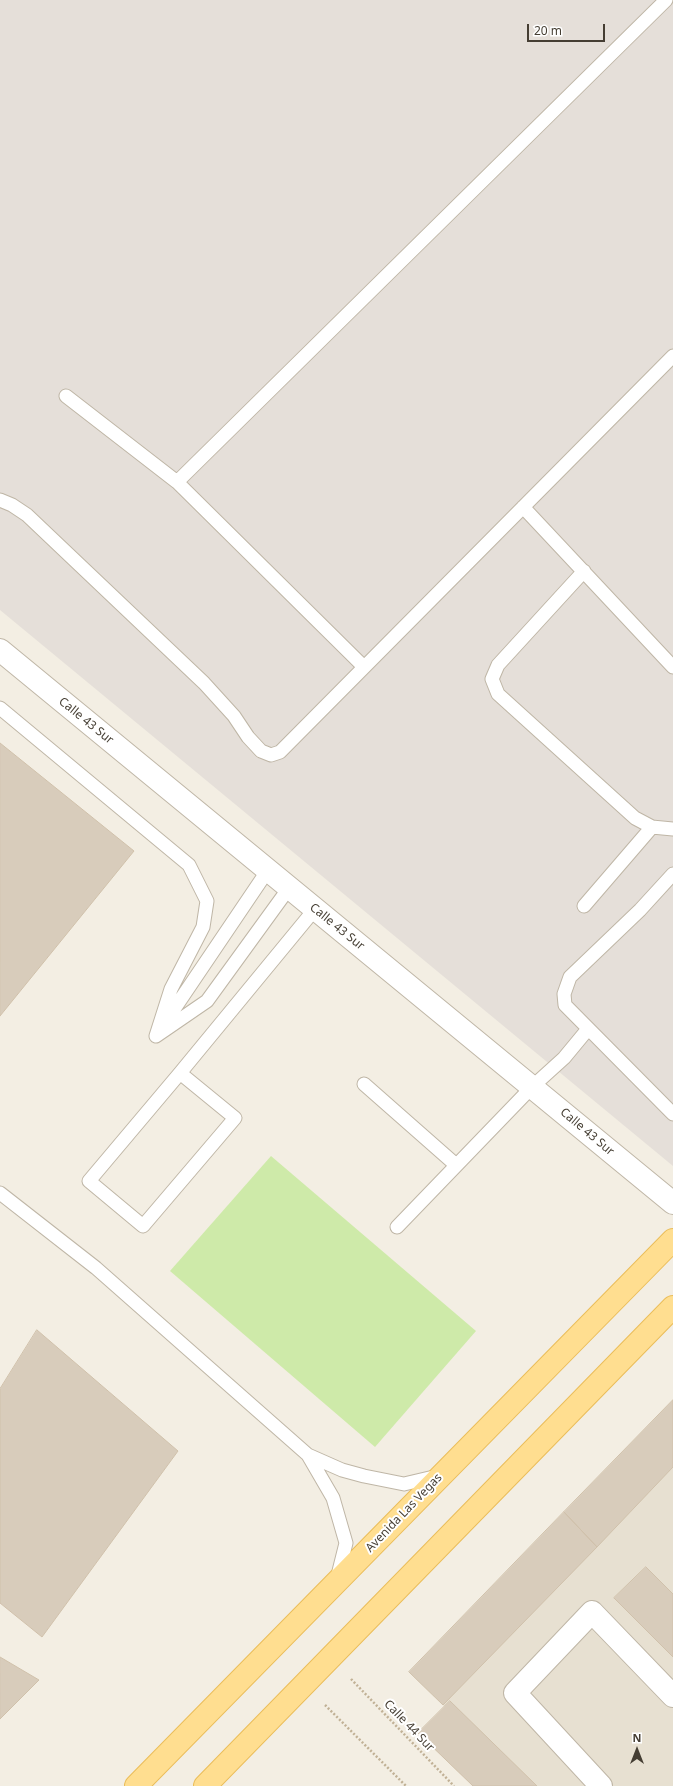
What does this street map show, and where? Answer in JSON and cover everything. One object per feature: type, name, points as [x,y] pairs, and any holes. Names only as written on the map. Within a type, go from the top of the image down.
[{"type":"main road","name":"Avenida Las Vegas","points":[[136,1786],[673,1240]]},
{"type":"main road","points":[[205,1786],[673,1307]]},
{"type":"street","name":"Calle 43 Sur","points":[[0,650],[673,1203]]},
{"type":"street","points":[[601,1786],[514,1693],[592,1612],[673,1696]]},
{"type":"lane","points":[[176,482],[666,0]]},
{"type":"lane","points":[[0,500],[12,505],[27,515],[204,683],[234,716],[248,737],[262,751],[270,755],[280,752],[673,356]]},
{"type":"lane","points":[[66,396],[176,482],[364,667]]},
{"type":"lane","points":[[523,507],[673,667]]},
{"type":"lane","points":[[584,571],[498,665],[492,679],[498,694],[635,818],[652,827],[673,829]]},
{"type":"lane","points":[[0,708],[189,865],[207,901],[203,927],[171,989],[156,1036]]},
{"type":"lane","points":[[584,906],[652,827]]},
{"type":"lane","points":[[156,1036],[193,979],[268,870]]},
{"type":"lane","points":[[673,874],[640,910],[570,977],[564,994],[565,1005],[673,1114]]},
{"type":"lane","points":[[156,1036],[207,1001],[290,888]]},
{"type":"lane","points":[[180,1073],[235,1118],[143,1226],[89,1181],[315,909]]},
{"type":"lane","points":[[397,1227],[532,1087],[564,1058],[588,1029]]},
{"type":"lane","points":[[364,1084],[456,1165]]},
{"type":"lane","points":[[0,1193],[96,1268],[308,1455],[342,1470],[404,1484],[442,1475]]},
{"type":"lane","points":[[308,1455],[333,1498],[346,1543],[336,1583]]},
{"type":"path","name":"Calle 44 Sur","points":[[351,1679],[454,1786]]},
{"type":"path","points":[[325,1705],[406,1786]]},
{"type":"shaded area","points":[[0,0],[673,0],[673,1166],[0,610]]},
{"type":"shaded area","points":[[673,1400],[673,1786],[473,1786],[418,1733],[445,1707],[409,1672]]},
{"type":"green space","points":[[271,1156],[476,1331],[375,1447],[170,1271]]},
{"type":"building","points":[[0,743],[134,851],[0,1016]]},
{"type":"building","points":[[37,1330],[178,1451],[42,1637],[0,1603],[0,1389]]},
{"type":"building","points":[[673,1400],[673,1467],[597,1547],[564,1512]]},
{"type":"building","points":[[564,1512],[597,1547],[443,1705],[409,1672]]},
{"type":"building","points":[[646,1567],[673,1594],[673,1657],[614,1598]]},
{"type":"building","points":[[0,1657],[39,1680],[0,1719]]},
{"type":"building","points":[[450,1701],[537,1786],[473,1786],[418,1733]]}]
